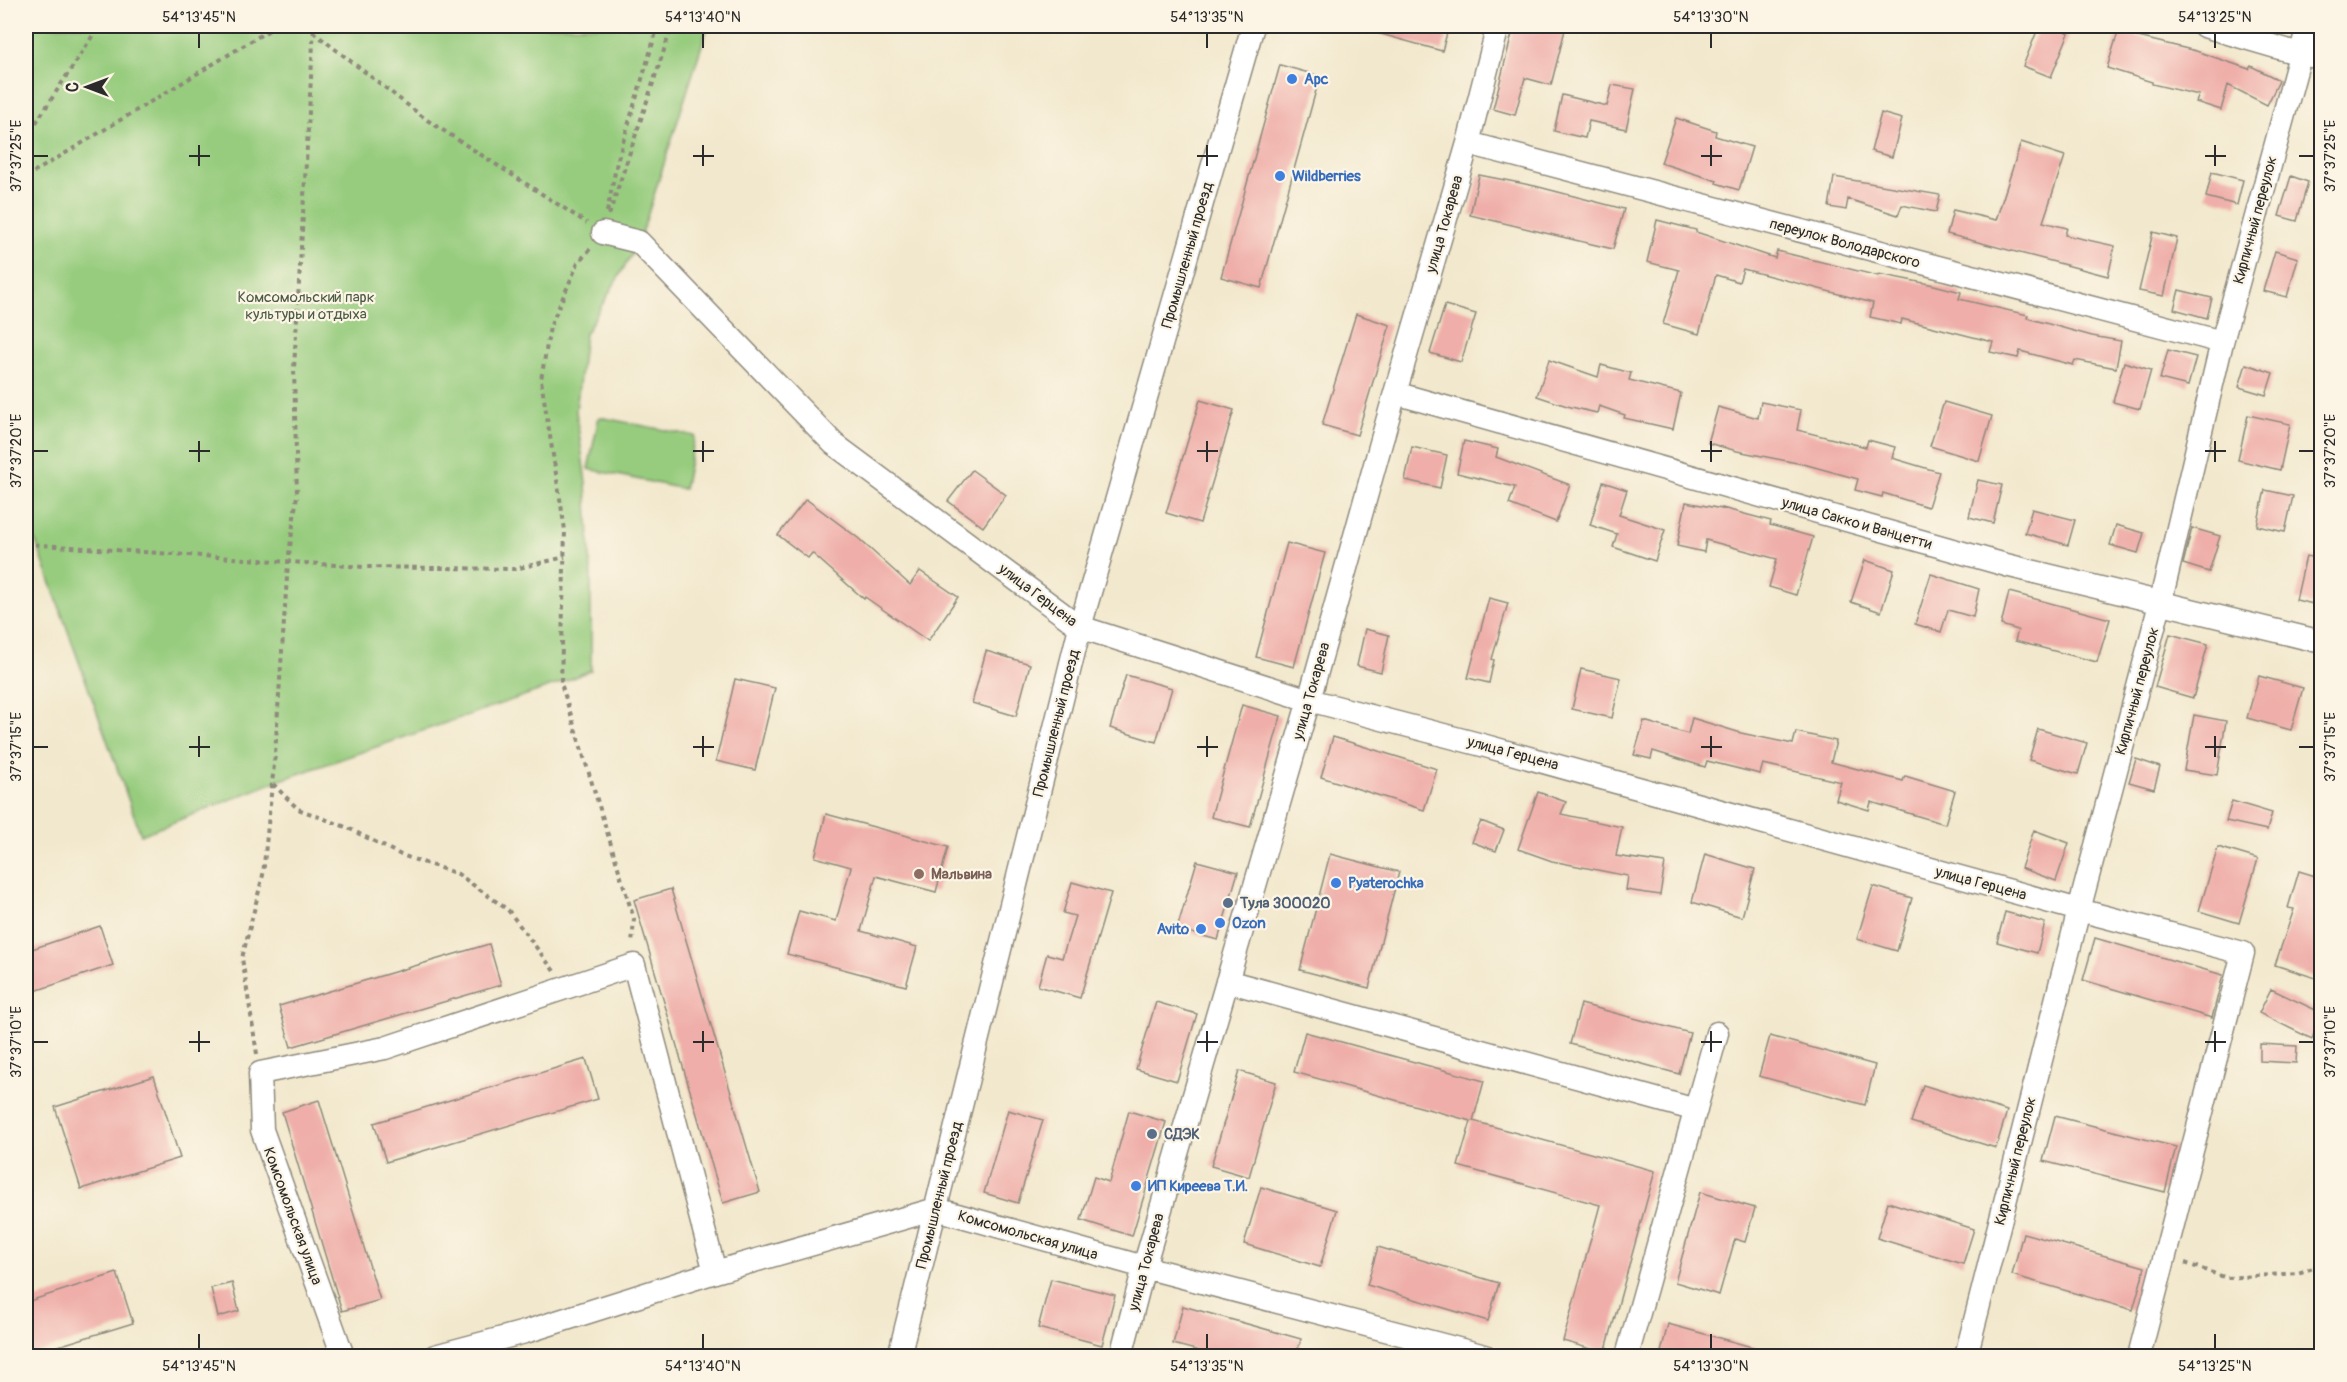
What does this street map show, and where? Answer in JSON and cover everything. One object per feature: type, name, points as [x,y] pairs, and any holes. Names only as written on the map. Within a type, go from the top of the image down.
[{"type":"street","name":"Промышленный проезд","points":[[899,1356],[1080,627],[1253,26]]},
{"type":"street","name":"улица Токарева","points":[[1121,1356],[1144,1268],[1468,143],[1498,26]]},
{"type":"street","points":[[2204,26],[2311,56]]},
{"type":"street","name":"Кирпичный переулок","points":[[1966,1356],[2079,910],[2160,604],[2222,342],[2311,56],[2308,26]]},
{"type":"street","name":"переулок Володарского","points":[[1468,143],[2222,342]]},
{"type":"street","name":"улица Герцена","points":[[603,233],[639,242],[834,444],[1080,627],[1309,700],[2243,953],[2165,1256]]},
{"type":"street","name":"улица Сакко и Ванцетти","points":[[1395,393],[2006,565],[2322,642]]},
{"type":"street","points":[[260,1073],[385,1048],[634,965],[716,1272]]},
{"type":"street","points":[[1227,981],[1695,1110]]},
{"type":"street","points":[[1627,1356],[1717,1033]]},
{"type":"street","name":"Комсомольская улица","points":[[260,1073],[262,1130],[343,1356]]},
{"type":"street","points":[[435,1356],[525,1332],[716,1272],[936,1209]]},
{"type":"street","name":"Комсомольская улица","points":[[936,1209],[1144,1268],[1485,1356]]},
{"type":"street","points":[[2139,1356],[2165,1256]]},
{"type":"path","points":[[26,138],[99,26]]},
{"type":"path","points":[[26,177],[276,26]]},
{"type":"path","points":[[260,1073],[242,958],[263,875],[275,754],[288,562],[297,495],[294,368],[314,26]]},
{"type":"path","points":[[603,233],[618,162],[658,26]]},
{"type":"path","points":[[634,965],[631,956],[634,919],[561,683],[565,530],[541,380],[550,327],[578,263],[603,233],[672,26]]},
{"type":"path","points":[[314,33],[427,120],[603,233]]},
{"type":"path","points":[[26,544],[364,567],[515,569],[564,557]]},
{"type":"path","points":[[272,783],[298,809],[346,827],[401,855],[458,874],[508,910],[567,987]]},
{"type":"path","points":[[2165,1256],[2228,1278],[2298,1273],[2322,1265]]},
{"type":"green space","name":"Комсомольский парк культуры и отдыха","points":[[26,26],[708,26],[639,242],[585,334],[576,411],[586,483],[591,572],[591,670],[561,683],[272,783],[141,835],[35,539],[26,543]]},
{"type":"green space","points":[[599,417],[695,436],[684,489],[588,469]]},
{"type":"building","points":[[1370,26],[1449,26],[1442,51],[1370,31]]},
{"type":"building","points":[[1514,26],[1566,26],[1551,85],[1525,78],[1515,115],[1493,109]]},
{"type":"building","points":[[2039,26],[2051,26],[2069,33],[2051,77],[2023,66]]},
{"type":"building","points":[[2118,32],[2196,51],[2249,69],[2251,66],[2279,80],[2267,105],[2228,85],[2221,110],[2196,102],[2199,95],[2152,84],[2152,82],[2107,68]]},
{"type":"building","points":[[1280,65],[1320,76],[1261,288],[1221,277]]},
{"type":"building","points":[[1612,85],[1635,89],[1626,129],[1589,121],[1585,138],[1554,131],[1562,95],[1607,106]]},
{"type":"building","points":[[1881,113],[1902,119],[1892,157],[1871,151]]},
{"type":"building","points":[[1676,118],[1716,131],[1715,136],[1752,147],[1739,190],[1661,163]]},
{"type":"building","points":[[2021,142],[2065,156],[2043,222],[2067,228],[2065,235],[2115,246],[2108,276],[1947,234],[1953,210],[1996,220]]},
{"type":"building","points":[[2212,172],[2243,180],[2237,205],[2206,197]]},
{"type":"building","points":[[1479,175],[1535,186],[1624,209],[1613,249],[1470,215]]},
{"type":"building","points":[[2291,176],[2308,182],[2297,221],[2279,216]]},
{"type":"building","points":[[1834,177],[1940,195],[1936,212],[1902,205],[1898,215],[1848,199],[1846,210],[1829,207]]},
{"type":"building","points":[[1657,220],[1696,230],[1696,232],[1775,258],[1777,251],[1878,276],[1879,274],[1961,292],[1959,299],[2028,315],[2027,318],[2092,336],[2121,341],[2116,368],[2075,360],[2073,365],[2020,351],[2018,358],[1990,352],[1993,342],[1902,319],[1901,324],[1870,317],[1873,303],[1743,269],[1739,282],[1716,275],[1699,334],[1663,324],[1679,270],[1647,262]]},
{"type":"building","points":[[2153,232],[2177,238],[2164,296],[2139,291]]},
{"type":"building","points":[[2275,251],[2298,258],[2287,297],[2263,291]]},
{"type":"building","points":[[2179,290],[2212,298],[2207,318],[2174,309]]},
{"type":"building","points":[[1445,305],[1476,314],[1461,362],[1430,353]]},
{"type":"building","points":[[1356,314],[1390,325],[1357,435],[1322,425]]},
{"type":"building","points":[[2168,350],[2196,357],[2188,386],[2160,379]]},
{"type":"building","points":[[1549,360],[1598,377],[1601,365],[1631,373],[1629,380],[1681,393],[1673,429],[1624,418],[1625,415],[1599,406],[1597,413],[1537,396]]},
{"type":"building","points":[[2124,362],[2151,370],[2140,409],[2113,402]]},
{"type":"building","points":[[2246,364],[2273,373],[2266,395],[2239,387]]},
{"type":"building","points":[[1200,400],[1234,410],[1200,523],[1166,513]]},
{"type":"building","points":[[1761,402],[1801,410],[1797,430],[1866,447],[1868,440],[1895,447],[1892,458],[1939,472],[1928,507],[1883,493],[1882,497],[1855,490],[1858,479],[1708,443],[1718,407],[1758,418]]},
{"type":"building","points":[[1944,402],[1992,416],[1979,461],[1930,446]]},
{"type":"building","points":[[2248,415],[2290,424],[2280,470],[2238,460]]},
{"type":"building","points":[[1464,441],[1498,449],[1496,457],[1570,485],[1556,522],[1509,504],[1515,487],[1457,473]]},
{"type":"building","points":[[1412,447],[1447,455],[1440,488],[1405,480]]},
{"type":"building","points":[[972,470],[1006,495],[983,527],[948,501]]},
{"type":"building","points":[[1978,480],[2002,485],[1993,523],[1969,517]]},
{"type":"building","points":[[1603,482],[1627,490],[1619,515],[1665,530],[1655,561],[1613,547],[1617,534],[1590,525]]},
{"type":"building","points":[[2265,490],[2293,496],[2285,532],[2257,526]]},
{"type":"building","points":[[806,499],[858,538],[910,585],[920,571],[958,597],[928,641],[865,597],[864,599],[812,553],[808,558],[778,535]]},
{"type":"building","points":[[1686,502],[1722,508],[1771,521],[1770,525],[1813,537],[1796,595],[1769,587],[1777,559],[1706,540],[1704,552],[1677,546]]},
{"type":"building","points":[[2032,509],[2075,520],[2068,545],[2025,533]]},
{"type":"building","points":[[2116,525],[2144,533],[2138,553],[2110,545]]},
{"type":"building","points":[[2192,528],[2220,536],[2209,572],[2183,564]]},
{"type":"building","points":[[1287,543],[1325,553],[1294,667],[1256,657]]},
{"type":"building","points":[[2306,556],[2322,559],[2322,606],[2296,600]]},
{"type":"building","points":[[1865,560],[1894,570],[1881,612],[1851,602]]},
{"type":"building","points":[[1931,574],[1979,589],[1973,617],[1948,610],[1941,632],[1915,624]]},
{"type":"building","points":[[2009,592],[2110,619],[2097,662],[2015,641],[2018,630],[2001,625]]},
{"type":"building","points":[[1489,598],[1508,603],[1492,659],[1494,660],[1489,683],[1468,678]]},
{"type":"building","points":[[1365,629],[1389,635],[1381,672],[1357,666]]},
{"type":"building","points":[[2170,634],[2208,644],[2193,698],[2155,687]]},
{"type":"building","points":[[986,651],[1030,664],[1016,716],[972,703]]},
{"type":"building","points":[[1581,669],[1621,678],[1612,718],[1572,709]]},
{"type":"building","points":[[1126,675],[1172,688],[1156,742],[1110,728]]},
{"type":"building","points":[[2259,676],[2303,688],[2291,730],[2247,718]]},
{"type":"building","points":[[735,679],[775,688],[755,770],[716,761]]},
{"type":"building","points":[[1242,705],[1281,716],[1250,827],[1211,817]]},
{"type":"building","points":[[2194,715],[2226,721],[2217,775],[2184,770]]},
{"type":"building","points":[[1692,718],[1741,733],[1793,744],[1796,732],[1836,741],[1831,762],[1903,781],[1905,776],[1955,791],[1945,824],[1871,802],[1869,810],[1836,800],[1841,782],[1763,764],[1760,774],[1707,761],[1705,767],[1653,751],[1651,759],[1634,755],[1644,721],[1688,734]]},
{"type":"building","points":[[2038,729],[2087,743],[2078,774],[2029,760]]},
{"type":"building","points":[[1333,737],[1437,769],[1424,810],[1321,777]]},
{"type":"building","points":[[2136,759],[2160,767],[2154,789],[2129,782]]},
{"type":"building","points":[[1538,792],[1566,802],[1561,814],[1622,827],[1616,856],[1665,863],[1660,895],[1626,890],[1628,876],[1552,861],[1518,849]]},
{"type":"building","points":[[2232,801],[2272,813],[2267,830],[2226,821]]},
{"type":"building","points":[[826,814],[948,847],[936,892],[876,876],[861,931],[917,947],[906,986],[787,954],[799,911],[836,921],[851,867],[815,857]]},
{"type":"building","points":[[1481,821],[1504,830],[1496,851],[1472,842]]},
{"type":"building","points":[[2034,830],[2069,843],[2056,881],[2021,868]]},
{"type":"building","points":[[2218,847],[2258,859],[2239,923],[2199,911]]},
{"type":"building","points":[[1330,854],[1399,872],[1369,988],[1300,970]]},
{"type":"building","points":[[1705,854],[1755,869],[1742,917],[1692,902]]},
{"type":"building","points":[[1197,861],[1238,872],[1218,940],[1177,929]]},
{"type":"building","points":[[2299,871],[2322,878],[2322,980],[2275,965],[2294,909],[2288,908]]},
{"type":"building","points":[[1072,882],[1111,893],[1080,998],[1038,986],[1047,954],[1062,958],[1075,916],[1063,913]]},
{"type":"building","points":[[1873,886],[1912,898],[1897,951],[1857,939]]},
{"type":"building","points":[[671,889],[760,1192],[723,1203],[634,900]]},
{"type":"building","points":[[2005,912],[2045,923],[2037,953],[1997,942]]},
{"type":"building","points":[[100,926],[113,965],[26,994],[26,951]]},
{"type":"building","points":[[2095,938],[2223,975],[2212,1018],[2083,980]]},
{"type":"building","points":[[489,944],[501,985],[291,1047],[279,1006]]},
{"type":"building","points":[[2271,989],[2322,1013],[2312,1039],[2259,1013]]},
{"type":"building","points":[[1156,1002],[1197,1014],[1177,1081],[1136,1069]]},
{"type":"building","points":[[1581,1004],[1690,1033],[1679,1074],[1570,1044]]},
{"type":"building","points":[[1305,1032],[1484,1081],[1473,1121],[1655,1171],[1605,1353],[1563,1341],[1600,1205],[1458,1166],[1471,1121],[1294,1072]]},
{"type":"building","points":[[1770,1036],[1875,1065],[1865,1105],[1759,1076]]},
{"type":"building","points":[[2260,1044],[2297,1046],[2296,1063],[2260,1061]]},
{"type":"building","points":[[586,1059],[598,1099],[386,1162],[374,1123]]},
{"type":"building","points":[[1239,1071],[1276,1082],[1249,1177],[1211,1166]]},
{"type":"building","points":[[154,1076],[180,1158],[81,1189],[55,1107]]},
{"type":"building","points":[[1923,1085],[2007,1111],[1996,1148],[1911,1122]]},
{"type":"building","points":[[319,1100],[380,1300],[342,1311],[282,1112]]},
{"type":"building","points":[[1008,1110],[1043,1120],[1018,1203],[984,1193]]},
{"type":"building","points":[[1129,1111],[1166,1122],[1132,1236],[1081,1220],[1094,1177],[1109,1182]]},
{"type":"building","points":[[2055,1116],[2176,1147],[2165,1192],[2043,1161]]},
{"type":"building","points":[[1261,1187],[1337,1210],[1320,1267],[1244,1244]]},
{"type":"building","points":[[1700,1192],[1755,1208],[1745,1242],[1735,1239],[1719,1295],[1675,1282]]},
{"type":"building","points":[[1888,1202],[1974,1229],[1963,1264],[1877,1238]]},
{"type":"building","points":[[2023,1233],[2145,1267],[2133,1310],[2012,1275]]},
{"type":"building","points":[[1378,1247],[1499,1283],[1488,1321],[1367,1285]]},
{"type":"building","points":[[117,1273],[133,1323],[26,1356],[26,1302]]},
{"type":"building","points":[[1051,1279],[1115,1295],[1102,1345],[1038,1328]]},
{"type":"building","points":[[232,1283],[239,1311],[218,1317],[211,1288]]},
{"type":"building","points":[[1183,1306],[1301,1339],[1296,1356],[1218,1356],[1173,1344]]},
{"type":"building","points":[[1668,1324],[1767,1351],[1767,1356],[1660,1356]]},
{"type":"place","name":"Арс","points":[[1292,79]]},
{"type":"place","name":"Wildberries","points":[[1280,176]]},
{"type":"place","name":"Мальвина","points":[[919,874]]},
{"type":"place","name":"Pyaterochka","points":[[1336,883]]},
{"type":"place","name":"Тула 300020","points":[[1228,903]]},
{"type":"place","name":"Ozon","points":[[1220,923]]},
{"type":"place","name":"Avito","points":[[1201,929]]},
{"type":"place","name":"СДЭК","points":[[1152,1134]]},
{"type":"place","name":"ИП Киреева Т.И.","points":[[1136,1186]]}]
